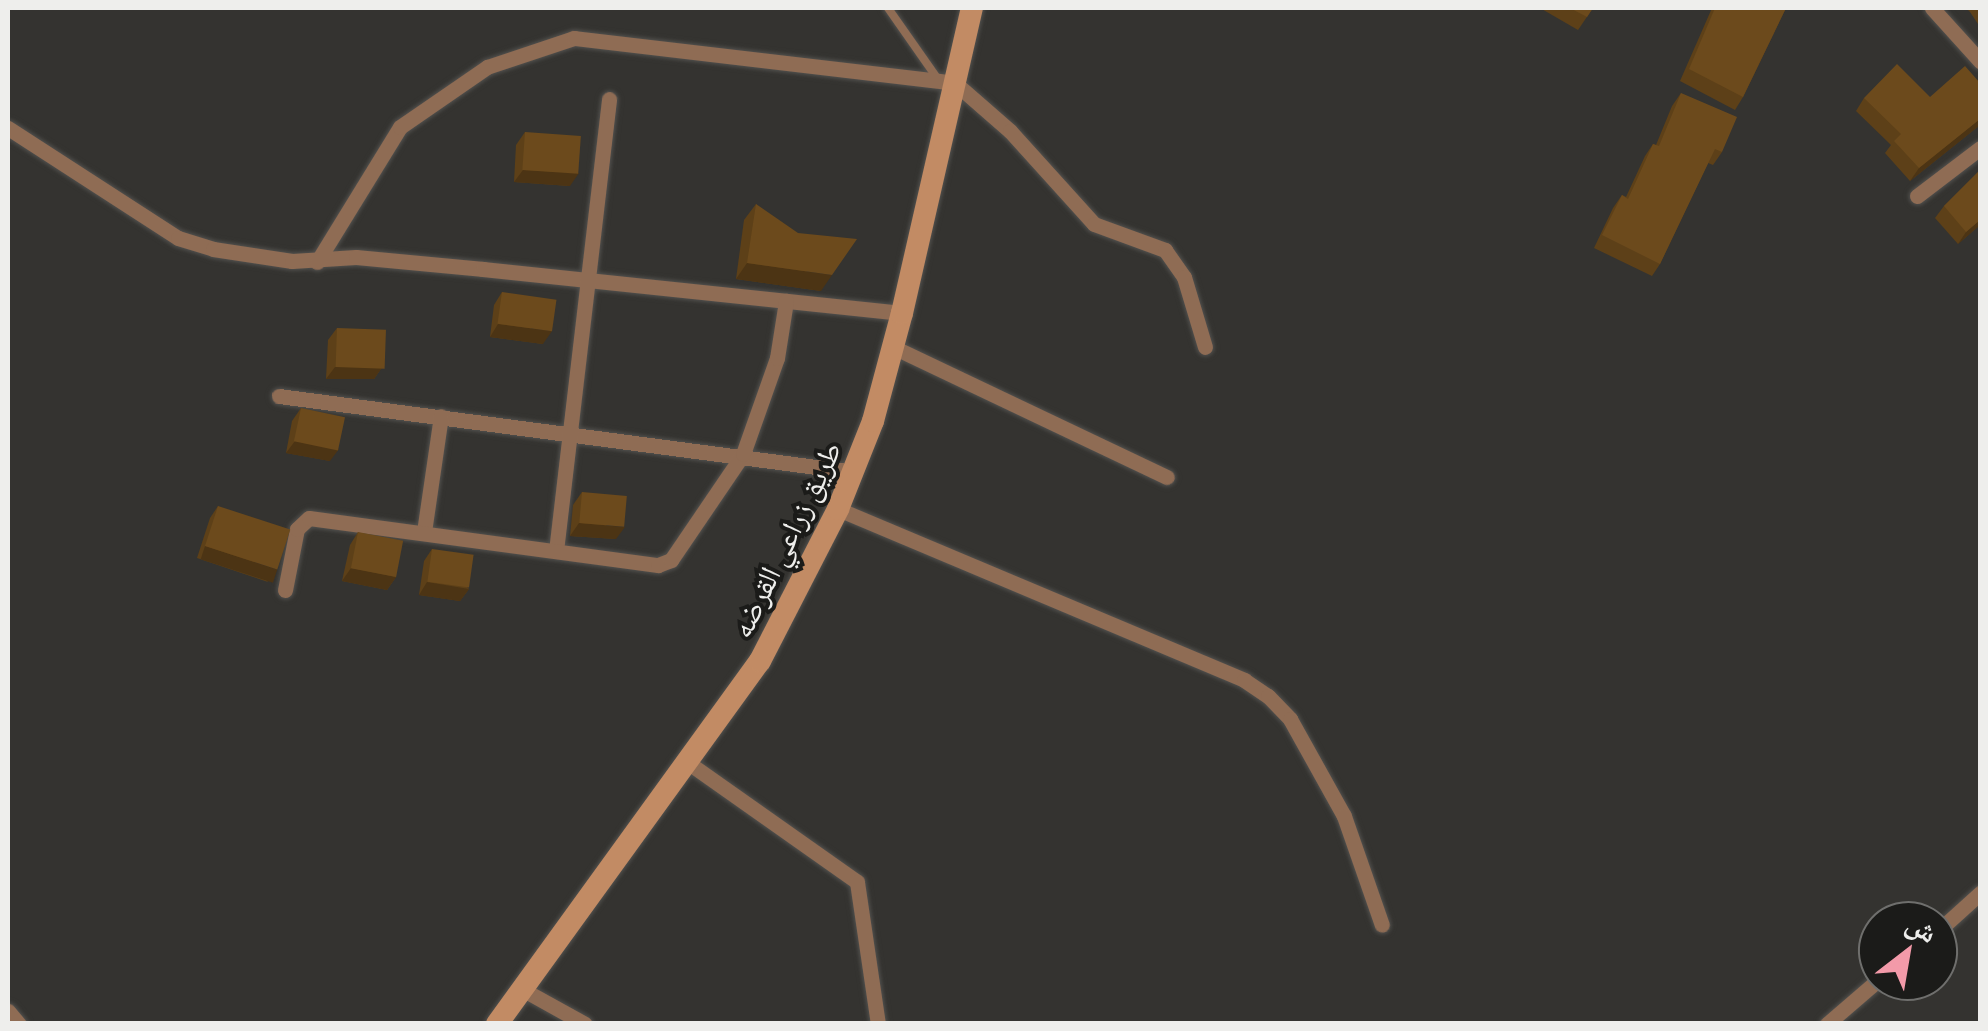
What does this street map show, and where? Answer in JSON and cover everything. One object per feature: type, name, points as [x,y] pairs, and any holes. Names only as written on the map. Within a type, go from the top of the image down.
[{"type":"main road","name":"طريق زراعي القرضه","points":[[497,1024],[690,764],[760,661],[838,508],[854,472],[893,347],[946,82],[972,8]]},
{"type":"street","points":[[1932,8],[1980,61]]},
{"type":"street","points":[[317,262],[400,127],[487,67],[574,38],[946,82],[1010,131],[1094,224],[1164,250],[1184,277],[1205,348]]},
{"type":"street","points":[[556,551],[584,280],[609,98]]},
{"type":"street","points":[[8,128],[178,238],[240,255],[317,262],[356,258],[902,313]]},
{"type":"street","points":[[1917,196],[1980,148]]},
{"type":"street","points":[[284,590],[301,520],[424,532],[658,565],[672,560],[743,454],[778,358],[786,301]]},
{"type":"street","points":[[893,347],[1167,476]]},
{"type":"street","points":[[279,396],[743,454],[854,472]]},
{"type":"street","points":[[424,532],[441,416]]},
{"type":"street","points":[[838,508],[1226,672],[1268,696],[1290,719],[1344,816],[1382,925]]},
{"type":"street","points":[[690,764],[857,882],[878,1024]]},
{"type":"street","points":[[1958,913],[1980,893]]},
{"type":"street","points":[[520,988],[585,1024]]},
{"type":"street","points":[[1827,1024],[1858,997]]},
{"type":"street","points":[[8,1011],[19,1024]]},
{"type":"lane","points":[[888,8],[946,82]]},
{"type":"building","points":[[1570,8],[1593,8],[1587,17]]},
{"type":"building","points":[[1715,8],[1786,8],[1743,97],[1689,69]]},
{"type":"building","points":[[1897,64],[1930,97],[1965,66],[1980,83],[1980,119],[1919,168],[1894,141],[1901,134],[1864,98]]},
{"type":"building","points":[[1681,93],[1737,117],[1722,152],[1715,149],[1660,264],[1602,235],[1622,195],[1628,199],[1653,144],[1659,146]]},
{"type":"building","points":[[525,132],[581,136],[578,174],[522,170]]},
{"type":"building","points":[[1980,170],[1980,220],[1966,232],[1944,206]]},
{"type":"building","points":[[756,204],[798,233],[857,239],[832,275],[747,263]]},
{"type":"building","points":[[502,292],[556,300],[552,331],[498,324]]},
{"type":"building","points":[[337,328],[386,330],[385,369],[336,367]]},
{"type":"building","points":[[301,408],[345,417],[338,451],[294,441]]},
{"type":"building","points":[[582,492],[627,496],[624,527],[579,523]]},
{"type":"building","points":[[218,506],[290,529],[277,569],[205,546]]},
{"type":"building","points":[[358,532],[403,541],[396,577],[351,568]]},
{"type":"building","points":[[432,549],[474,555],[469,588],[427,582]]}]
